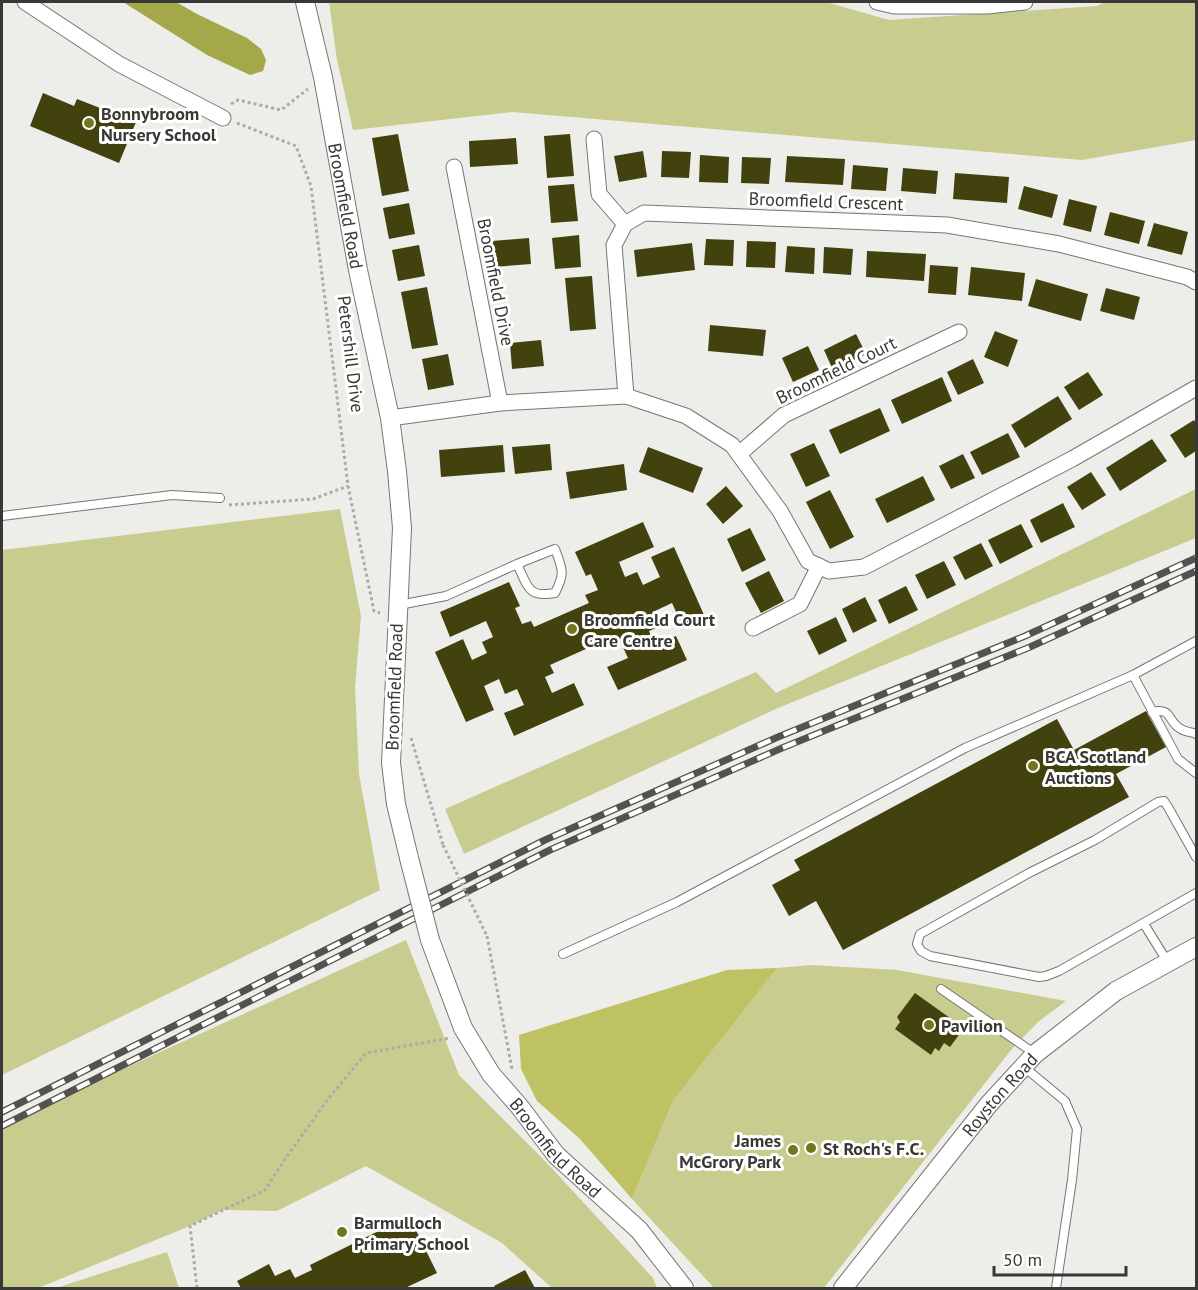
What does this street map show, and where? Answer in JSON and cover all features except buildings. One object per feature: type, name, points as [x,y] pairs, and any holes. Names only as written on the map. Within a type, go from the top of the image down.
[{"type":"street","points":[[25,2],[119,64],[219,116]]},
{"type":"street","name":"Broomfield Road","points":[[305,2],[323,77],[358,270],[390,418],[402,528],[391,763],[396,804],[430,940],[467,1035],[491,1074],[519,1106],[556,1155],[639,1230],[684,1288]]},
{"type":"street","points":[[877,2],[894,6],[976,6],[1025,2]]},
{"type":"street","points":[[594,139],[599,194],[625,224],[614,245],[626,396]]},
{"type":"street","name":"Broomfield Drive","points":[[454,167],[500,403]]},
{"type":"street","name":"Broomfield Crescent","points":[[625,224],[644,213],[947,225],[1059,244],[1187,277],[1197,282]]},
{"type":"street","name":"Broomfield Court","points":[[739,454],[784,415],[959,332]]},
{"type":"street","points":[[390,418],[500,403],[626,396],[686,416],[732,445],[780,512],[808,561],[829,571],[864,567],[1072,459],[1197,388]]},
{"type":"street","points":[[753,628],[800,604],[819,566]]},
{"type":"street","name":"Royston Road","points":[[843,1288],[988,1104],[1030,1060],[1116,992],[1197,947]]},
{"type":"lane","points":[[2,516],[172,495],[220,498]]},
{"type":"lane","points":[[397,611],[446,596],[517,564],[555,549],[563,578],[555,593],[541,596],[531,591],[517,564]]},
{"type":"lane","points":[[563,954],[677,902],[965,748],[1133,675],[1197,641]]},
{"type":"lane","points":[[1133,675],[1178,759],[1197,773]]},
{"type":"lane","points":[[1152,712],[1161,710],[1167,713],[1181,729],[1197,734]]},
{"type":"lane","points":[[1197,857],[1164,801],[1158,802],[1095,840],[1029,873],[920,934],[917,944],[921,951],[930,956],[1040,977],[1059,971],[1197,892]]},
{"type":"lane","points":[[1144,924],[1168,963]]},
{"type":"lane","points":[[941,989],[1030,1060],[1065,1101],[1077,1129],[1056,1288]]},
{"type":"path","points":[[219,116],[238,100],[281,110],[323,77]]},
{"type":"path","name":"Petershill Drive","points":[[219,116],[296,146],[311,186],[348,486],[374,611],[397,611]]},
{"type":"path","points":[[220,498],[225,505],[313,499],[348,486]]},
{"type":"path","points":[[410,736],[443,846],[487,936],[512,1072]]},
{"type":"path","points":[[197,1288],[190,1226],[265,1190],[328,1099],[366,1053],[467,1035]]},
{"type":"green space","points":[[329,2],[826,2],[889,20],[1097,6],[1105,2],[1196,2],[1196,140],[1082,160],[512,112],[353,130],[337,60]]},
{"type":"green space","points":[[1196,489],[1196,538],[778,708],[464,854],[445,809],[756,672],[776,693]]},
{"type":"green space","points":[[340,509],[361,616],[355,687],[359,774],[380,890],[2,1075],[2,550]]},
{"type":"green space","points":[[406,940],[459,1075],[547,1163],[653,1278],[657,1288],[552,1288],[502,1243],[366,1166],[277,1211],[222,1210],[190,1226],[38,1288],[2,1288],[2,1129],[92,1083]]},
{"type":"green space","name":"James McGrory Park","points":[[812,965],[897,970],[1066,1001],[1038,1022],[1011,1050],[824,1288],[714,1288],[632,1199],[673,1101],[777,968]]},
{"type":"green space","points":[[777,968],[673,1101],[632,1199],[580,1139],[537,1101],[521,1069],[519,1035],[727,970]]},
{"type":"green space","points":[[167,1252],[179,1288],[56,1288]]},
{"type":"shaded area","points":[[123,2],[176,2],[247,38],[261,49],[266,60],[263,71],[250,75],[207,55]]},
{"type":"railway","points":[[2,1112],[545,840],[778,737],[1025,636],[1196,558]]},
{"type":"railway","points":[[2,1126],[550,850],[782,748],[1030,647],[1196,571]]},
{"type":"place","name":"Bonnybroom Nursery School","points":[[89,123]]},
{"type":"place","name":"Broomfield Court Care Centre","points":[[572,629]]},
{"type":"place","name":"BCA Scotland Auctions","points":[[1033,766]]},
{"type":"place","name":"Pavilion","points":[[929,1025]]},
{"type":"place","name":"St Roch's F.C.","points":[[811,1148]]},
{"type":"place","name":"James McGrory Park","points":[[793,1150]]},
{"type":"place","name":"Barmulloch Primary School","points":[[342,1232]]}]
